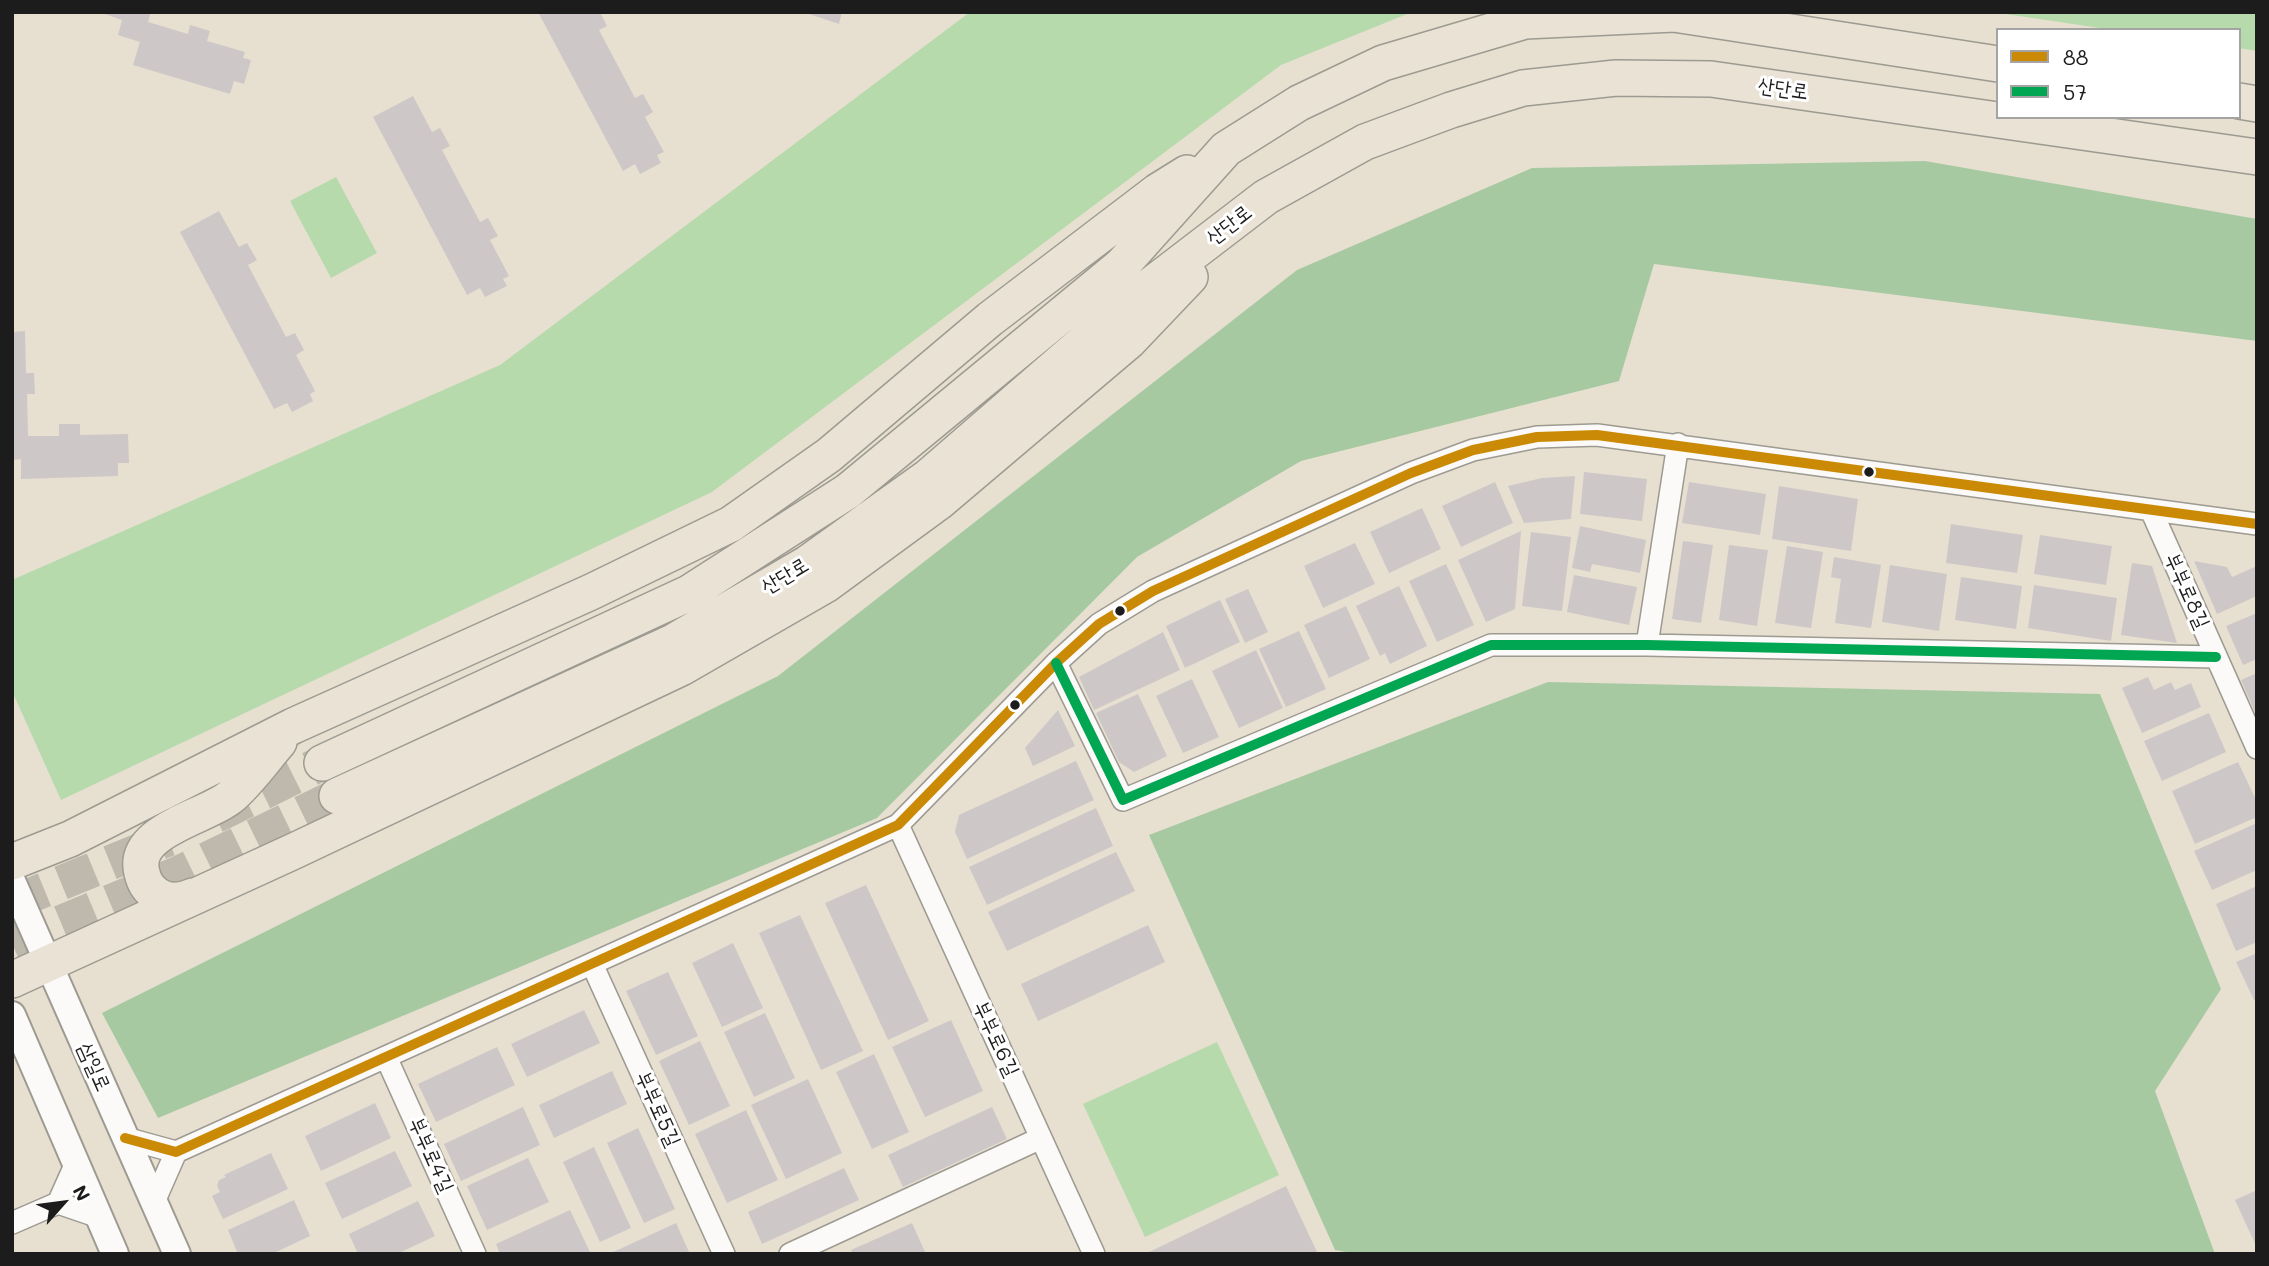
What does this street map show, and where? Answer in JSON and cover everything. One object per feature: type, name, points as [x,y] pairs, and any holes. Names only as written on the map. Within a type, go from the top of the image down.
[{"type":"main road","name":"산단로","points":[[322,763],[689,593],[848,491],[1122,265],[1226,149],[1299,103],[1383,63],[1525,21],[1674,15],[1805,23],[1996,64]]},
{"type":"main road","name":"산단로","points":[[337,796],[670,643],[808,563],[929,477],[1138,295],[1266,197],[1364,142],[1451,110],[1523,88],[1616,78],[1711,79],[1996,118]]},
{"type":"main road","name":"산단로","points":[[2006,119],[2257,157]]},
{"type":"main road","points":[[12,862],[70,839],[293,726],[590,592],[731,524],[829,455],[990,319],[1147,199],[1226,149]]},
{"type":"main road","points":[[12,980],[292,852],[681,668],[827,584],[939,502],[1129,341],[1266,197]]},
{"type":"main road","points":[[193,897],[183,900],[163,899],[148,887],[141,868],[144,850],[158,835],[229,798],[293,726]]},
{"type":"street","points":[[125,1138],[176,1152],[898,825],[1056,663],[1099,624],[1153,591],[1411,473],[1473,450],[1537,437],[1597,435],[2257,524]]},
{"type":"street","points":[[1647,645],[1678,444]]},
{"type":"street","name":"부부로8길","points":[[2151,510],[2257,748]]},
{"type":"street","points":[[1056,663],[1123,800],[1491,645],[1647,645],[2216,657]]},
{"type":"street","name":"부부로6길","points":[[898,825],[1094,1254]]},
{"type":"street","name":"삼일로","points":[[12,881],[177,1254]]},
{"type":"street","name":"부부로5길","points":[[592,964],[724,1254]]},
{"type":"street","points":[[12,1015],[115,1254]]},
{"type":"street","name":"부부로4길","points":[[386,1057],[475,1254]]},
{"type":"street","points":[[790,1254],[1041,1138]]},
{"type":"street","points":[[154,1202],[176,1152]]},
{"type":"street","points":[[12,1223],[58,1203],[76,1163]]},
{"type":"street","points":[[58,1203],[99,1217]]},
{"type":"green space","points":[[970,12],[1412,12],[1281,65],[712,492],[61,800],[12,691],[12,580],[500,365]]},
{"type":"green space","points":[[1992,12],[2257,12],[2257,51],[2241,48],[2241,28],[2100,28]]},
{"type":"green space","points":[[1925,161],[2257,219],[2257,341],[1654,264],[1619,381],[1301,461],[1137,557],[877,818],[158,1118],[102,1013],[778,676],[1297,270],[1532,168]]},
{"type":"green space","points":[[336,177],[377,253],[331,278],[290,201]]},
{"type":"green space","points":[[1548,682],[2100,694],[2221,989],[2155,1091],[2215,1254],[1357,1254],[1335,1250],[1149,835]]},
{"type":"green space","points":[[1217,1042],[1279,1175],[1145,1237],[1083,1104]]},
{"type":"building","points":[[99,12],[151,12],[148,22],[188,34],[190,25],[210,31],[207,41],[245,52],[243,58],[251,60],[244,84],[234,81],[230,94],[133,65],[140,42],[118,35],[122,20]]},
{"type":"building","points":[[538,12],[600,12],[607,26],[599,30],[635,98],[643,94],[653,112],[645,117],[664,152],[657,155],[661,163],[640,174],[635,164],[623,171]]},
{"type":"building","points":[[803,12],[842,12],[839,24]]},
{"type":"building","points":[[413,96],[432,132],[440,128],[450,146],[442,150],[480,222],[488,218],[498,236],[490,240],[509,276],[503,279],[507,286],[485,297],[480,288],[467,295],[373,117]]},
{"type":"building","points":[[219,211],[239,247],[247,243],[257,260],[248,265],[286,337],[295,333],[304,350],[296,355],[315,391],[310,394],[313,401],[292,412],[287,403],[274,409],[180,232]]},
{"type":"building","points":[[25,331],[26,373],[34,373],[35,394],[27,394],[28,436],[59,436],[59,424],[80,424],[80,435],[128,434],[129,463],[118,463],[118,476],[21,479],[21,459],[12,460],[12,332]]},
{"type":"building","points":[[1584,472],[1647,479],[1642,521],[1580,514]]},
{"type":"building","points":[[1575,476],[1571,519],[1524,523],[1508,486],[1542,478]]},
{"type":"building","points":[[1495,482],[1513,523],[1461,547],[1442,506]]},
{"type":"building","points":[[1689,482],[1766,494],[1760,535],[1682,523]]},
{"type":"building","points":[[1779,486],[1858,499],[1851,551],[1772,539]]},
{"type":"building","points":[[1422,508],[1441,549],[1389,573],[1370,532]]},
{"type":"building","points":[[1951,524],[2023,535],[2017,573],[1946,563]]},
{"type":"building","points":[[1580,526],[1646,540],[1640,573],[1592,564],[1590,572],[1572,568]]},
{"type":"building","points":[[1521,531],[1515,609],[1486,622],[1458,560]]},
{"type":"building","points":[[1531,532],[1571,537],[1562,611],[1522,606]]},
{"type":"building","points":[[2040,535],[2112,546],[2106,585],[2034,574]]},
{"type":"building","points":[[1683,541],[1713,545],[1701,623],[1672,619]]},
{"type":"building","points":[[1355,543],[1375,584],[1323,608],[1304,566]]},
{"type":"building","points":[[1729,545],[1768,550],[1757,626],[1719,620]]},
{"type":"building","points":[[1787,546],[1823,552],[1811,628],[1775,623]]},
{"type":"building","points":[[1834,557],[1881,565],[1871,628],[1835,623],[1841,579],[1831,577]]},
{"type":"building","points":[[2194,561],[2227,567],[2232,577],[2257,566],[2257,596],[2217,614]]},
{"type":"building","points":[[2132,563],[2152,566],[2177,643],[2121,635]]},
{"type":"building","points":[[1446,564],[1474,625],[1437,642],[1409,581]]},
{"type":"building","points":[[1890,565],[1947,574],[1939,631],[1882,622]]},
{"type":"building","points":[[1574,575],[1637,587],[1629,625],[1567,612]]},
{"type":"building","points":[[1961,577],[2022,586],[2016,629],[1955,620]]},
{"type":"building","points":[[2034,585],[2117,598],[2111,641],[2028,628]]},
{"type":"building","points":[[1399,586],[1427,646],[1390,664],[1385,653],[1380,656],[1356,606]]},
{"type":"building","points":[[1248,589],[1268,632],[1245,643],[1225,599]]},
{"type":"building","points":[[1220,600],[1240,642],[1185,668],[1166,626]]},
{"type":"building","points":[[1346,606],[1370,659],[1329,678],[1304,625]]},
{"type":"building","points":[[2257,613],[2257,659],[2243,665],[2226,626]]},
{"type":"building","points":[[1299,631],[1326,689],[1286,707],[1259,649]]},
{"type":"building","points":[[1163,632],[1180,670],[1094,710],[1079,677]]},
{"type":"building","points":[[1256,650],[1283,708],[1239,728],[1212,671]]},
{"type":"building","points":[[2257,673],[2257,717],[2241,680]]},
{"type":"building","points":[[2148,677],[2154,690],[2171,682],[2175,690],[2191,683],[2201,707],[2142,733],[2122,688]]},
{"type":"building","points":[[1192,679],[1219,737],[1183,753],[1156,696]]},
{"type":"building","points":[[1138,694],[1167,756],[1134,772],[1119,762],[1096,713]]},
{"type":"building","points":[[1058,710],[1075,746],[1033,766],[1025,748]]},
{"type":"building","points":[[2209,713],[2226,752],[2162,781],[2144,741]]},
{"type":"building","points":[[1076,761],[1094,800],[967,859],[955,832],[959,815]]},
{"type":"building","points":[[2238,762],[2257,802],[2257,817],[2195,844],[2172,791]]},
{"type":"building","points":[[1096,808],[1113,846],[987,905],[969,867]]},
{"type":"building","points":[[2257,823],[2257,870],[2212,890],[2194,851]]},
{"type":"building","points":[[1116,852],[1135,891],[1007,951],[988,912]]},
{"type":"building","points":[[866,885],[929,1021],[888,1040],[825,903]]},
{"type":"building","points":[[2257,886],[2257,942],[2236,951],[2216,904]]},
{"type":"building","points":[[800,915],[863,1051],[821,1070],[759,933]]},
{"type":"building","points":[[1148,925],[1165,962],[1038,1021],[1021,984]]},
{"type":"building","points":[[733,943],[763,1008],[722,1027],[692,963]]},
{"type":"building","points":[[2257,953],[2257,999],[2254,1000],[2236,962]]},
{"type":"building","points":[[668,972],[698,1036],[656,1055],[626,991]]},
{"type":"building","points":[[584,1010],[600,1043],[527,1077],[511,1044]]},
{"type":"building","points":[[765,1013],[795,1078],[754,1097],[724,1032]]},
{"type":"building","points":[[951,1020],[983,1091],[925,1117],[892,1047]]},
{"type":"building","points":[[700,1041],[730,1106],[689,1125],[659,1061]]},
{"type":"building","points":[[497,1047],[515,1085],[436,1122],[418,1084]]},
{"type":"building","points":[[874,1054],[909,1132],[872,1149],[836,1072]]},
{"type":"building","points":[[612,1071],[627,1104],[554,1138],[539,1105]]},
{"type":"building","points":[[808,1079],[842,1153],[786,1179],[751,1105]]},
{"type":"building","points":[[375,1103],[391,1138],[321,1171],[305,1136]]},
{"type":"building","points":[[523,1107],[540,1145],[461,1181],[444,1144]]},
{"type":"building","points":[[992,1107],[1007,1139],[903,1187],[888,1155]]},
{"type":"building","points":[[746,1110],[778,1180],[727,1203],[695,1134]]},
{"type":"building","points":[[638,1128],[675,1209],[644,1223],[607,1143]]},
{"type":"building","points":[[594,1147],[631,1228],[600,1242],[563,1162]]},
{"type":"building","points":[[395,1151],[412,1186],[342,1219],[325,1183]]},
{"type":"building","points":[[271,1153],[288,1189],[223,1219],[212,1196],[220,1192],[217,1186],[219,1180],[226,1177],[224,1175]]},
{"type":"building","points":[[528,1158],[549,1202],[487,1230],[467,1186]]},
{"type":"building","points":[[844,1168],[859,1200],[762,1244],[748,1212]]},
{"type":"building","points":[[1286,1186],[1318,1254],[1145,1254]]},
{"type":"building","points":[[2257,1190],[2257,1248],[2235,1200]]},
{"type":"building","points":[[294,1200],[310,1236],[272,1254],[238,1254],[228,1230]]},
{"type":"building","points":[[418,1201],[435,1236],[397,1254],[358,1254],[349,1234]]},
{"type":"building","points":[[570,1210],[590,1252],[500,1254],[496,1244]]},
{"type":"building","points":[[676,1223],[690,1254],[609,1254]]},
{"type":"building","points":[[912,1223],[926,1254],[853,1254],[851,1250]]},
{"type":"tunnel","points":[[215,816],[322,763]]},
{"type":"tunnel","points":[[12,943],[177,874],[337,796]]},
{"type":"tunnel","points":[[12,903],[168,839]]},
{"type":"transit line","name":"88","points":[[125,1138],[176,1152],[898,825],[1056,663],[1099,624],[1153,591],[1411,473],[1473,450],[1537,437],[1597,435],[2257,524]]},
{"type":"transit line","name":"57","points":[[1056,663],[1123,800],[1491,645],[1647,645],[2216,657]]}]
